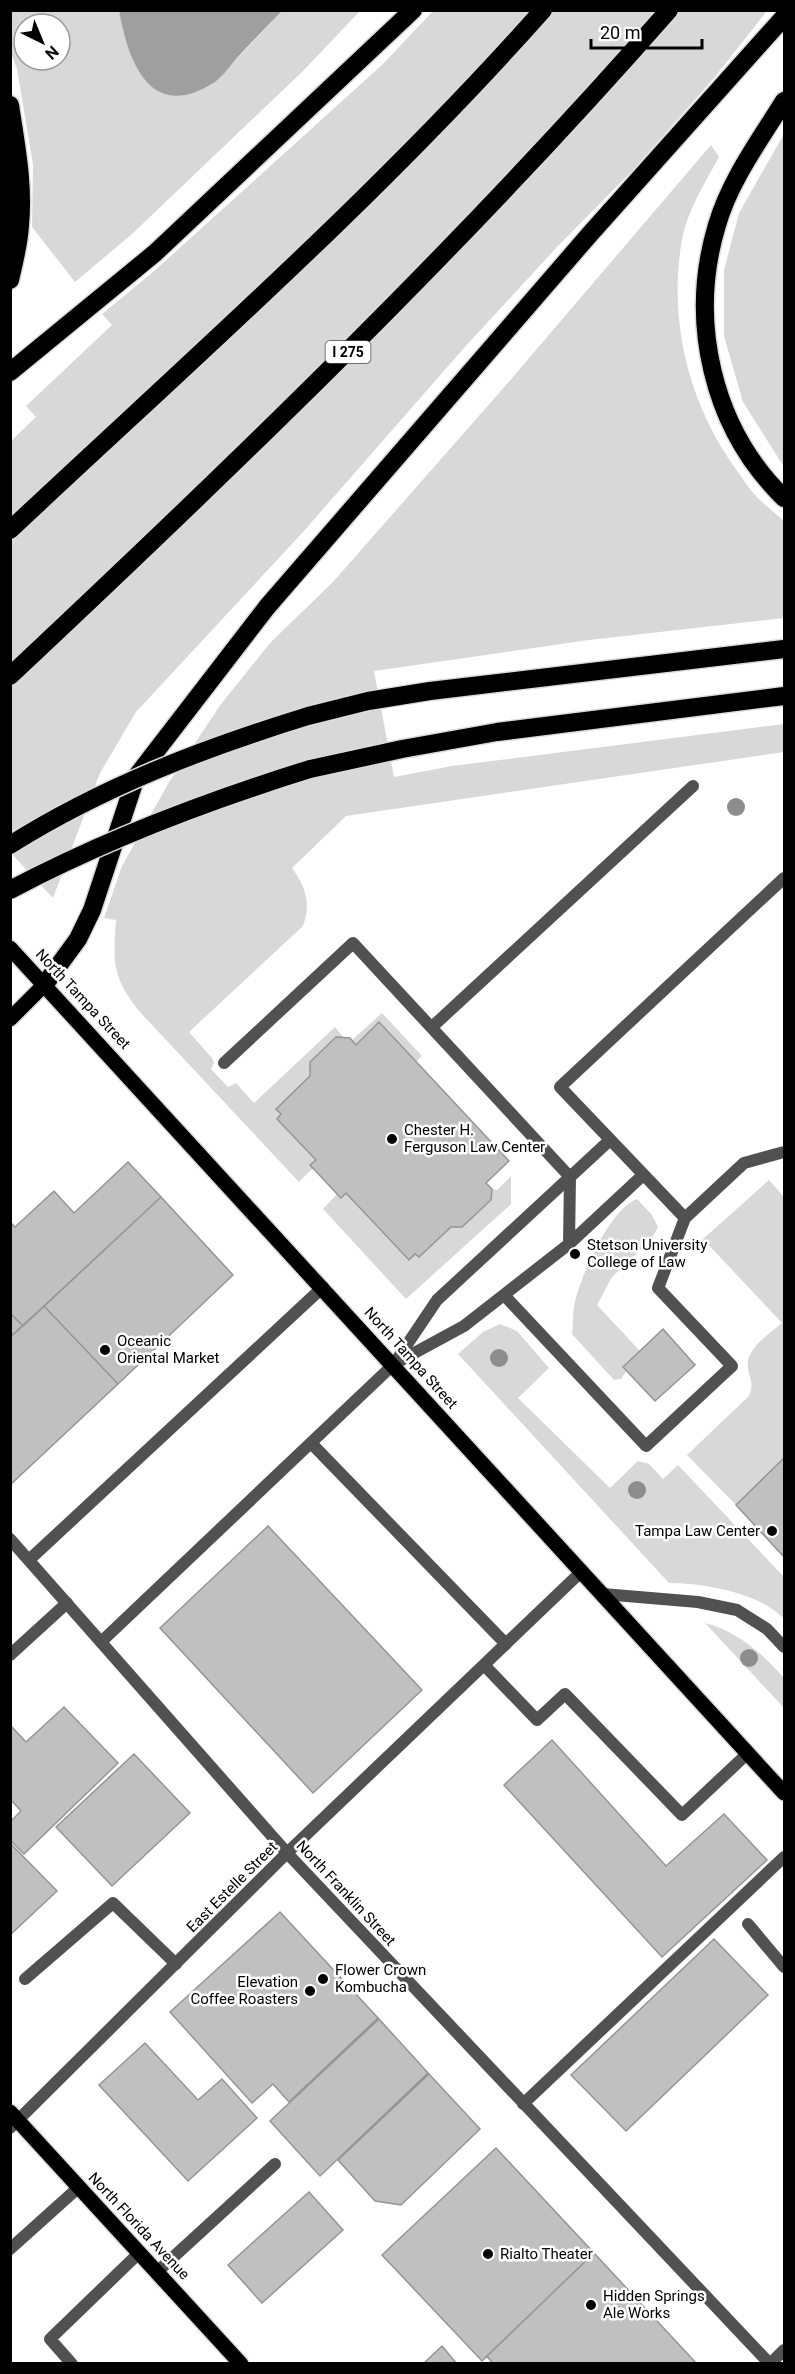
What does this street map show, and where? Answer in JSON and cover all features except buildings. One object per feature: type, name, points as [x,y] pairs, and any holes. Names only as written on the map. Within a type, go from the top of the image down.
[{"type":"highway","points":[[10,372],[155,253],[413,10]]},
{"type":"highway","points":[[10,530],[358,204],[485,76],[543,10]]},
{"type":"highway","name":"I 275","points":[[10,676],[229,468],[387,313],[529,166],[669,10]]},
{"type":"highway","points":[[45,984],[78,939],[92,910],[136,777],[267,607],[582,243],[784,17]]},
{"type":"highway","points":[[784,101],[732,187],[717,224],[708,262],[705,297],[706,334],[719,399],[733,432],[784,498]]},
{"type":"highway","points":[[10,105],[21,172],[20,226],[10,280]]},
{"type":"highway","points":[[10,845],[63,814],[123,784],[244,735],[308,716],[368,701],[430,691],[784,649]]},
{"type":"highway","points":[[10,890],[137,830],[254,786],[310,769],[497,732],[784,696]]},
{"type":"main road","name":"North Tampa Street","points":[[10,948],[394,1364],[784,1793]]},
{"type":"main road","points":[[10,1019],[45,984]]},
{"type":"main road","name":"North Florida Avenue","points":[[13,2120],[241,2364]]},
{"type":"street","points":[[432,1028],[693,786]]},
{"type":"street","points":[[685,1218],[560,1087],[784,878]]},
{"type":"street","points":[[224,1063],[353,943],[570,1177],[569,1244]]},
{"type":"street","points":[[101,1642],[394,1364],[437,1300],[610,1140]]},
{"type":"street","points":[[504,1295],[646,1446],[732,1366],[658,1288],[685,1218],[744,1163],[784,1152]]},
{"type":"street","points":[[394,1364],[464,1326],[569,1244],[643,1175]]},
{"type":"street","points":[[29,1560],[323,1287]]},
{"type":"street","points":[[312,1443],[506,1644]]},
{"type":"street","name":"North Franklin Street","points":[[10,1539],[288,1853],[770,2364]]},
{"type":"street","name":"East Estelle Street","points":[[13,2120],[582,1571]]},
{"type":"street","points":[[603,1594],[698,1602],[737,1610],[767,1629],[784,1647]]},
{"type":"street","points":[[10,1655],[67,1603]]},
{"type":"street","points":[[484,1665],[537,1720],[565,1694],[682,1815],[748,1753]]},
{"type":"street","points":[[523,2104],[784,1857]]},
{"type":"street","points":[[25,1979],[113,1903],[176,1964]]},
{"type":"street","points":[[748,1924],[784,1967]]},
{"type":"street","points":[[157,2272],[274,2164]]},
{"type":"street","points":[[10,2249],[78,2187]]},
{"type":"street","points":[[72,2364],[50,2339],[139,2253]]},
{"type":"street","points":[[770,2364],[784,2350]]},
{"type":"shaded area","points":[[119,10],[282,11],[215,82],[193,93],[174,96],[159,92],[147,82],[137,68],[123,31]]},
{"type":"shaded area","points":[[10,11],[119,11],[124,34],[216,81],[282,11],[360,11],[303,71],[132,234],[75,282],[32,227],[33,165],[18,72],[72,72],[72,12],[12,12],[12,56]]},
{"type":"shaded area","points":[[433,11],[767,11],[714,78],[634,169],[557,247],[463,349],[303,532],[136,712],[100,773],[53,898],[11,853],[11,441],[36,417],[26,406],[112,325],[102,314],[152,273],[383,64]]},
{"type":"shaded area","points":[[784,134],[784,467],[743,402],[724,336],[724,270],[739,213]]},
{"type":"shaded area","points":[[711,145],[719,157],[693,207],[682,239],[678,270],[680,330],[694,388],[719,442],[751,491],[784,521],[784,618],[589,640],[374,671],[394,777],[452,766],[784,724],[784,752],[346,816],[292,868],[306,896],[307,910],[303,926],[189,1032],[212,1058],[214,1063],[211,1069],[228,1087],[236,1083],[254,1103],[335,1027],[344,1038],[335,1037],[310,1062],[310,1076],[276,1108],[281,1114],[277,1119],[316,1160],[313,1168],[299,1182],[130,999],[116,968],[116,920],[104,918],[122,866],[168,784],[221,704],[271,642],[333,582],[506,385]]},
{"type":"shaded area","points":[[382,1013],[422,1056],[416,1062],[380,1022],[356,1045],[352,1040]]},
{"type":"shaded area","points":[[511,1176],[511,1204],[406,1299],[323,1209],[337,1194],[341,1198],[346,1193],[409,1260],[415,1254],[419,1257],[451,1227],[462,1227],[491,1201],[492,1189],[497,1190]]},
{"type":"shaded area","points":[[769,1180],[784,1197],[784,1458],[736,1505],[687,1455],[749,1396],[751,1384],[748,1361],[750,1354],[759,1342],[782,1323],[703,1239]]},
{"type":"shaded area","points":[[637,1199],[652,1215],[658,1227],[650,1241],[612,1277],[597,1305],[640,1351],[621,1379],[614,1380],[572,1334],[574,1306],[582,1279],[597,1246],[616,1216]]},
{"type":"shaded area","points":[[500,1324],[517,1331],[549,1368],[518,1398],[610,1488],[638,1461],[649,1464],[663,1479],[678,1465],[784,1577],[784,1619],[761,1602],[731,1591],[669,1583],[458,1354],[483,1332]]},
{"type":"shaded area","points":[[705,1623],[749,1644],[776,1669],[784,1678],[784,1708]]},
{"type":"place","name":"Chester H. Ferguson Law Center","points":[[392,1139]]},
{"type":"place","name":"Stetson University College of Law","points":[[575,1254]]},
{"type":"place","name":"Oceanic Oriental Market","points":[[105,1350]]},
{"type":"place","name":"Tampa Law Center","points":[[772,1531]]},
{"type":"place","name":"Flower Crown Kombucha","points":[[323,1979]]},
{"type":"place","name":"Elevation Coffee Roasters","points":[[310,1991]]},
{"type":"place","name":"Rialto Theater","points":[[488,2254]]},
{"type":"place","name":"Hidden Springs Ale Works","points":[[591,2305]]}]
